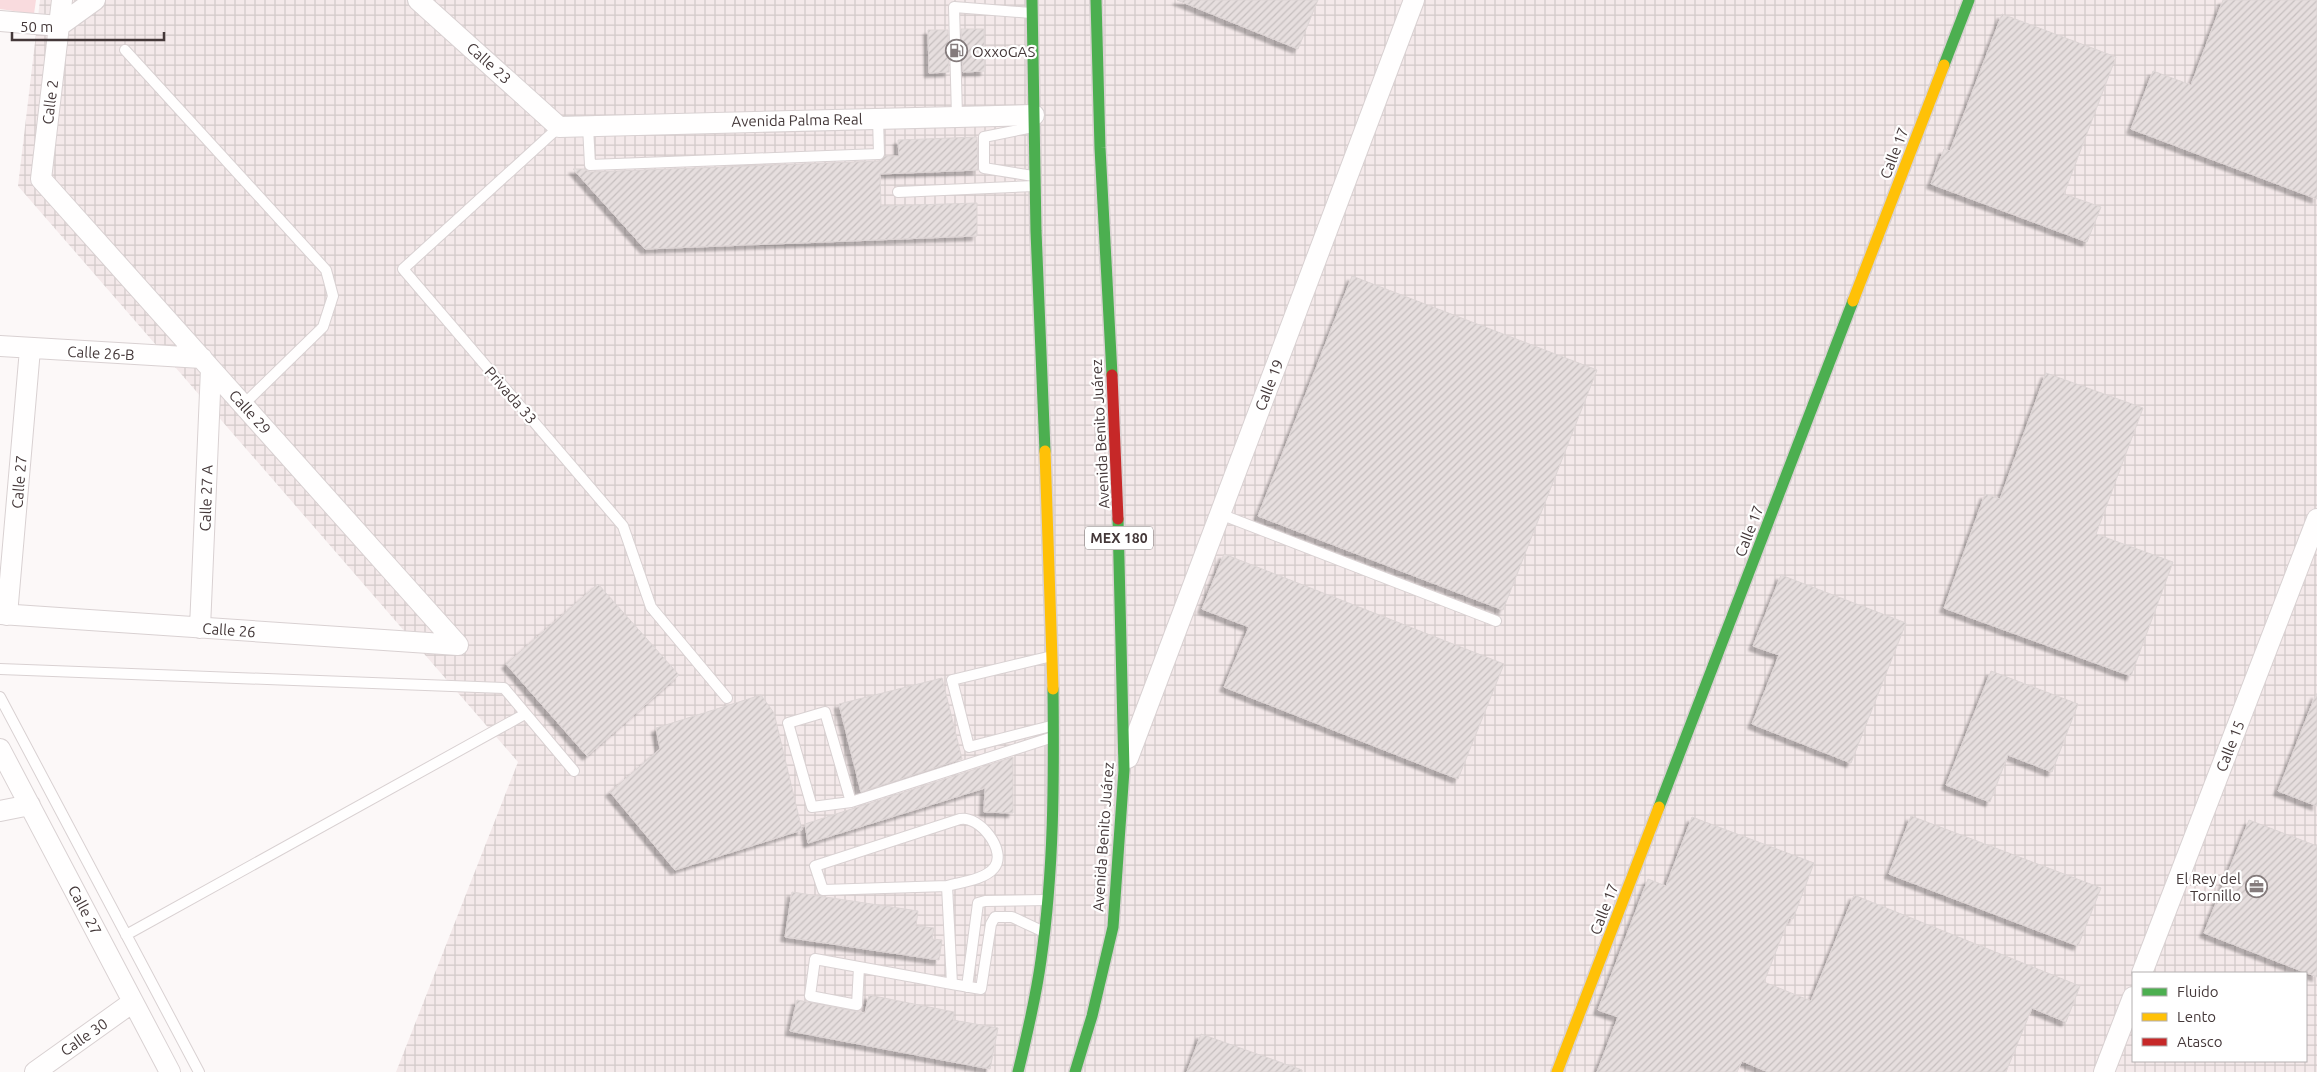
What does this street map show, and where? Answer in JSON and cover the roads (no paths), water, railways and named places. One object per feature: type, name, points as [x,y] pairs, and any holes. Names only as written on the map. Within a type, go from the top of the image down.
[{"type":"main road","points":[[1018,1072],[1034,1001],[1046,933],[1055,774],[1050,522],[1038,308],[1032,0]]},
{"type":"main road","name":"Avenida Benito Juárez","points":[[1075,1072],[1092,1016],[1113,927],[1124,770],[1116,433],[1100,148],[1096,0]]},
{"type":"main road","name":"Calle 17","points":[[1558,1072],[1969,0]]},
{"type":"street","name":"Calle 2","points":[[41,179],[62,0]]},
{"type":"street","points":[[0,21],[59,26],[95,0]]},
{"type":"street","name":"Calle 23","points":[[418,0],[560,127]]},
{"type":"street","name":"Calle 19","points":[[1124,770],[1414,0]]},
{"type":"street","name":"Avenida Palma Real","points":[[560,127],[957,116],[1034,121]]},
{"type":"street","name":"Calle 29","points":[[41,179],[458,645]]},
{"type":"street","name":"Calle 26-B","points":[[0,346],[206,364]]},
{"type":"street","name":"Calle 27","points":[[4,615],[30,349]]},
{"type":"street","name":"Calle 27 A","points":[[200,628],[206,364]]},
{"type":"street","name":"Calle 15","points":[[2142,972],[2317,519]]},
{"type":"street","name":"Calle 26","points":[[4,615],[458,645]]},
{"type":"street","name":"Calle 27","points":[[0,749],[170,1072]]},
{"type":"street","points":[[0,811],[30,806]]},
{"type":"street","points":[[2104,1072],[2132,1000]]},
{"type":"street","name":"Calle 30","points":[[35,1072],[133,1002]]},
{"type":"lane","points":[[957,116],[954,7],[1032,13]]},
{"type":"lane","points":[[125,50],[326,270],[333,296],[323,327],[243,405]]},
{"type":"lane","points":[[588,126],[590,165],[879,154],[878,118]]},
{"type":"lane","points":[[1034,121],[984,137],[984,168],[1035,181]]},
{"type":"lane","name":"Privada 33","points":[[560,127],[403,270],[623,526],[651,607],[727,698]]},
{"type":"lane","points":[[898,192],[1035,181]]},
{"type":"lane","points":[[1220,514],[1496,621]]},
{"type":"lane","points":[[1053,656],[952,680],[969,747],[1054,731]]},
{"type":"lane","points":[[0,669],[504,688],[574,771]]},
{"type":"lane","points":[[0,697],[199,1072]]},
{"type":"lane","points":[[851,802],[825,712],[788,723],[812,807],[851,802],[1054,731]]},
{"type":"lane","points":[[126,935],[525,714]]},
{"type":"lane","points":[[968,818],[980,827],[992,841],[997,854],[997,861],[994,868],[983,876],[947,886],[823,890],[816,866],[968,818]]},
{"type":"lane","points":[[947,886],[952,984]]},
{"type":"lane","points":[[967,987],[978,904],[985,901],[1049,900]]},
{"type":"lane","points":[[859,967],[857,1005],[810,996],[815,959],[859,967],[952,984],[981,990],[992,919],[1012,918],[1046,933]]},
{"type":"place","name":"OxxoGAS","points":[[956,51]]},
{"type":"place","name":"El Rey del Tornillo","points":[[2257,887]]}]
